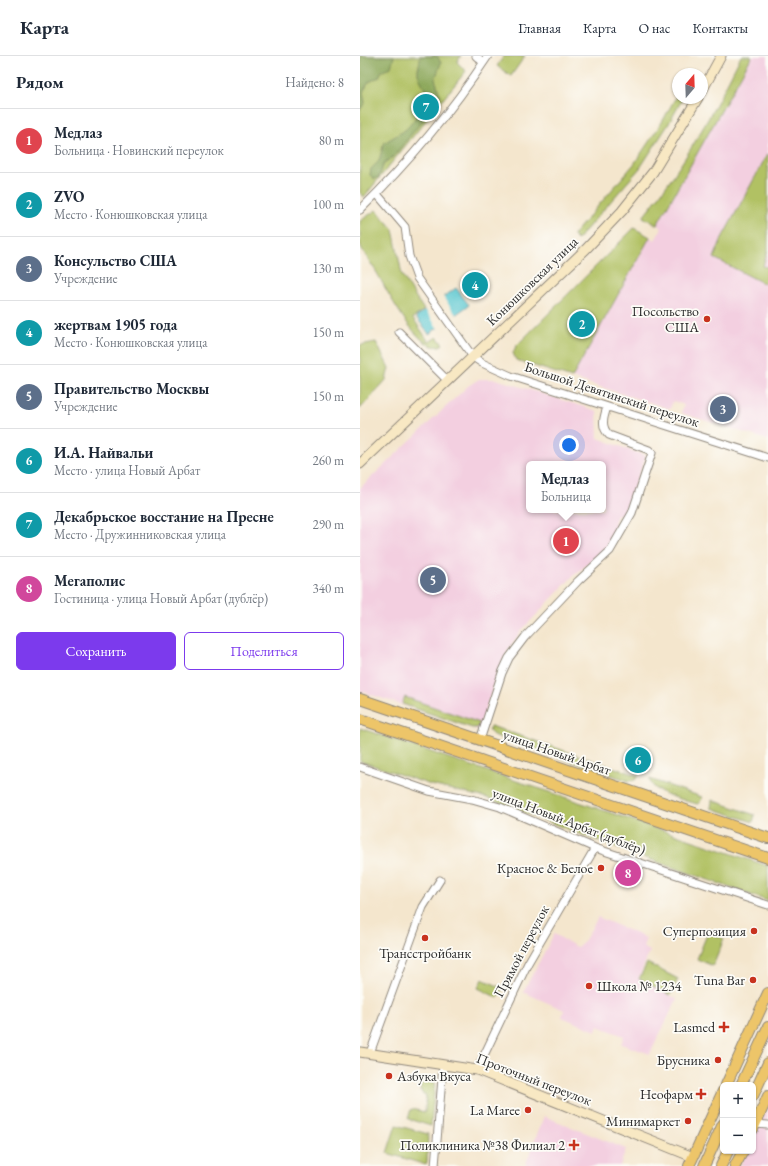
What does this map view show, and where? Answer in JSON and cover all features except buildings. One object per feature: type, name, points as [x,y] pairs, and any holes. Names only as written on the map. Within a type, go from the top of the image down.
[{"type":"main road","points":[[708,80],[721,56]]},
{"type":"main road","name":"Конюшковская улица","points":[[360,464],[586,249],[622,212],[653,172],[694,104]]},
{"type":"main road","name":"улица Новый Арбат","points":[[360,699],[768,838]]},
{"type":"main road","points":[[360,719],[768,858]]},
{"type":"main road","points":[[727,1082],[768,993]]},
{"type":"main road","points":[[742,1082],[768,1027]]},
{"type":"main road","name":"Проточный переулок","points":[[360,1052],[443,1066],[477,1070],[691,1161]]},
{"type":"main road","points":[[756,1089],[768,1063]]},
{"type":"main road","points":[[756,1122],[768,1096]]},
{"type":"main road","points":[[691,1161],[720,1098]]},
{"type":"main road","points":[[704,1166],[720,1131]]},
{"type":"main road","points":[[721,1166],[727,1154]]},
{"type":"main road","points":[[736,1166],[742,1154]]},
{"type":"street","points":[[360,210],[399,172],[465,88],[486,59],[476,56]]},
{"type":"street","points":[[377,194],[405,226],[409,256],[417,278],[473,357]]},
{"type":"street","points":[[399,332],[448,381]]},
{"type":"street","name":"Большой Девятинский переулок","points":[[473,357],[482,363],[511,376],[768,458]]},
{"type":"street","points":[[480,740],[502,673],[509,658],[525,637],[578,581],[610,552],[632,513],[653,456],[649,450],[609,435],[603,424],[607,407]]},
{"type":"street","name":"улица Новый Арбат (дублёр)","points":[[360,767],[430,791],[472,799],[500,807],[595,848],[768,905]]},
{"type":"street","name":"Прямой переулок","points":[[477,1070],[528,963],[595,848]]},
{"type":"street","points":[[370,1053],[423,907],[440,880]]},
{"type":"street","points":[[435,1166],[443,1066]]},
{"type":"street","points":[[756,1126],[768,1124]]},
{"type":"shaded area","points":[[752,56],[768,56],[768,440],[681,413],[684,405],[673,401],[670,409],[572,378],[650,237],[655,240],[662,228],[657,225]]},
{"type":"shaded area","points":[[479,379],[496,379],[597,411],[598,438],[646,456],[623,516],[617,515],[614,523],[619,525],[604,551],[573,576],[521,631],[509,648],[498,672],[480,727],[477,730],[360,691],[360,488],[468,386]]},
{"type":"shaded area","name":"Школа № 1234","points":[[598,917],[646,938],[643,947],[650,951],[638,979],[677,999],[650,1054],[621,1044],[624,1036],[598,1026],[596,1031],[562,1017],[564,1010],[523,992],[554,934],[577,947],[585,940]]},
{"type":"shaded area","points":[[768,1104],[768,1166],[740,1166],[746,1154],[756,1154],[756,1132]]},
{"type":"shaded area","name":"Поликлиника №38 Филиал 2","points":[[544,1116],[626,1149],[620,1166],[525,1166]]},
{"type":"green space","points":[[360,56],[461,56],[457,62],[466,71],[364,197],[360,193]]},
{"type":"green space","points":[[360,56],[394,56],[391,67],[381,72],[379,77],[369,82],[363,92],[365,103],[360,110]]},
{"type":"green space","points":[[420,56],[437,56],[441,63],[435,79],[440,95],[439,100],[393,157],[384,163],[379,177],[374,179],[370,175],[371,169],[379,161],[384,143],[408,127],[424,103],[426,94],[418,74]]},
{"type":"green space","points":[[504,56],[525,56],[511,76],[497,66]]},
{"type":"green space","points":[[741,56],[752,56],[657,225],[643,217],[658,198],[684,159],[720,98]]},
{"type":"green space","points":[[672,104],[680,104],[640,168],[577,240],[574,237],[574,234],[634,164],[662,122]]},
{"type":"green space","points":[[768,153],[768,250],[763,266],[768,267],[765,284],[714,258],[722,238]]},
{"type":"green space","points":[[376,210],[393,229],[402,275],[424,310],[413,318],[429,342],[437,337],[443,344],[434,346],[425,342],[415,333],[396,306],[363,251],[360,243],[360,221]]},
{"type":"green space","points":[[634,228],[650,237],[572,378],[516,360],[513,353],[516,346]]},
{"type":"green space","points":[[376,342],[389,368],[386,380],[360,409],[360,345]]},
{"type":"green space","points":[[405,697],[480,723],[477,728],[472,728],[402,704]]},
{"type":"green space","points":[[490,726],[639,776],[635,780],[629,781],[493,735],[489,731]]},
{"type":"green space","points":[[360,728],[768,866],[768,901],[601,842],[487,798],[431,785],[360,761]]},
{"type":"green space","points":[[650,779],[702,797],[700,803],[697,804],[662,792],[652,784]]},
{"type":"green space","points":[[712,800],[755,815],[753,822],[711,808]]},
{"type":"green space","points":[[708,932],[724,939],[713,966],[697,959]]},
{"type":"green space","points":[[647,963],[678,979],[670,995],[639,979]]},
{"type":"green space","points":[[482,979],[503,988],[498,998],[478,988]]},
{"type":"green space","points":[[424,1080],[435,1082],[431,1126],[408,1119],[411,1109],[425,1112],[426,1095],[422,1093],[420,1088]]},
{"type":"green space","points":[[396,1125],[428,1134],[426,1165],[387,1153]]},
{"type":"water","points":[[456,288],[469,305],[429,334],[416,317]]},
{"type":"pier","points":[[442,295],[457,316],[439,330],[424,308]]},
{"type":"place","name":"Декабрьское восстание на Пресне","points":[[426,107]]},
{"type":"place","name":"жертвам 1905 года","points":[[475,285]]},
{"type":"place","name":"Посольство США","points":[[707,319]]},
{"type":"place","name":"ZVO","points":[[582,324]]},
{"type":"place","name":"Консульство США","points":[[723,409]]},
{"type":"place","name":"Медлаз","points":[[566,541]]},
{"type":"place","name":"Правительство Москвы","points":[[433,580]]},
{"type":"place","name":"И.А. Найвальи","points":[[638,760]]},
{"type":"place","name":"Красное & Белое","points":[[601,868]]},
{"type":"place","name":"Мегаполис","points":[[628,873]]},
{"type":"place","name":"Суперпозиция","points":[[754,931]]},
{"type":"place","name":"Трансстройбанк","points":[[425,938]]},
{"type":"place","name":"Tuna Bar","points":[[753,980]]},
{"type":"place","name":"Школа № 1234","points":[[589,986]]},
{"type":"place","name":"Lasmed","points":[[724,1027]]},
{"type":"place","name":"Брусника","points":[[718,1060]]},
{"type":"place","name":"Азбука Вкуса","points":[[389,1076]]},
{"type":"place","name":"Неофарм","points":[[701,1094]]},
{"type":"place","name":"La Maree","points":[[528,1110]]},
{"type":"place","name":"Минимаркет","points":[[688,1121]]},
{"type":"place","name":"Поликлиника №38 Филиал 2","points":[[574,1145]]}]
